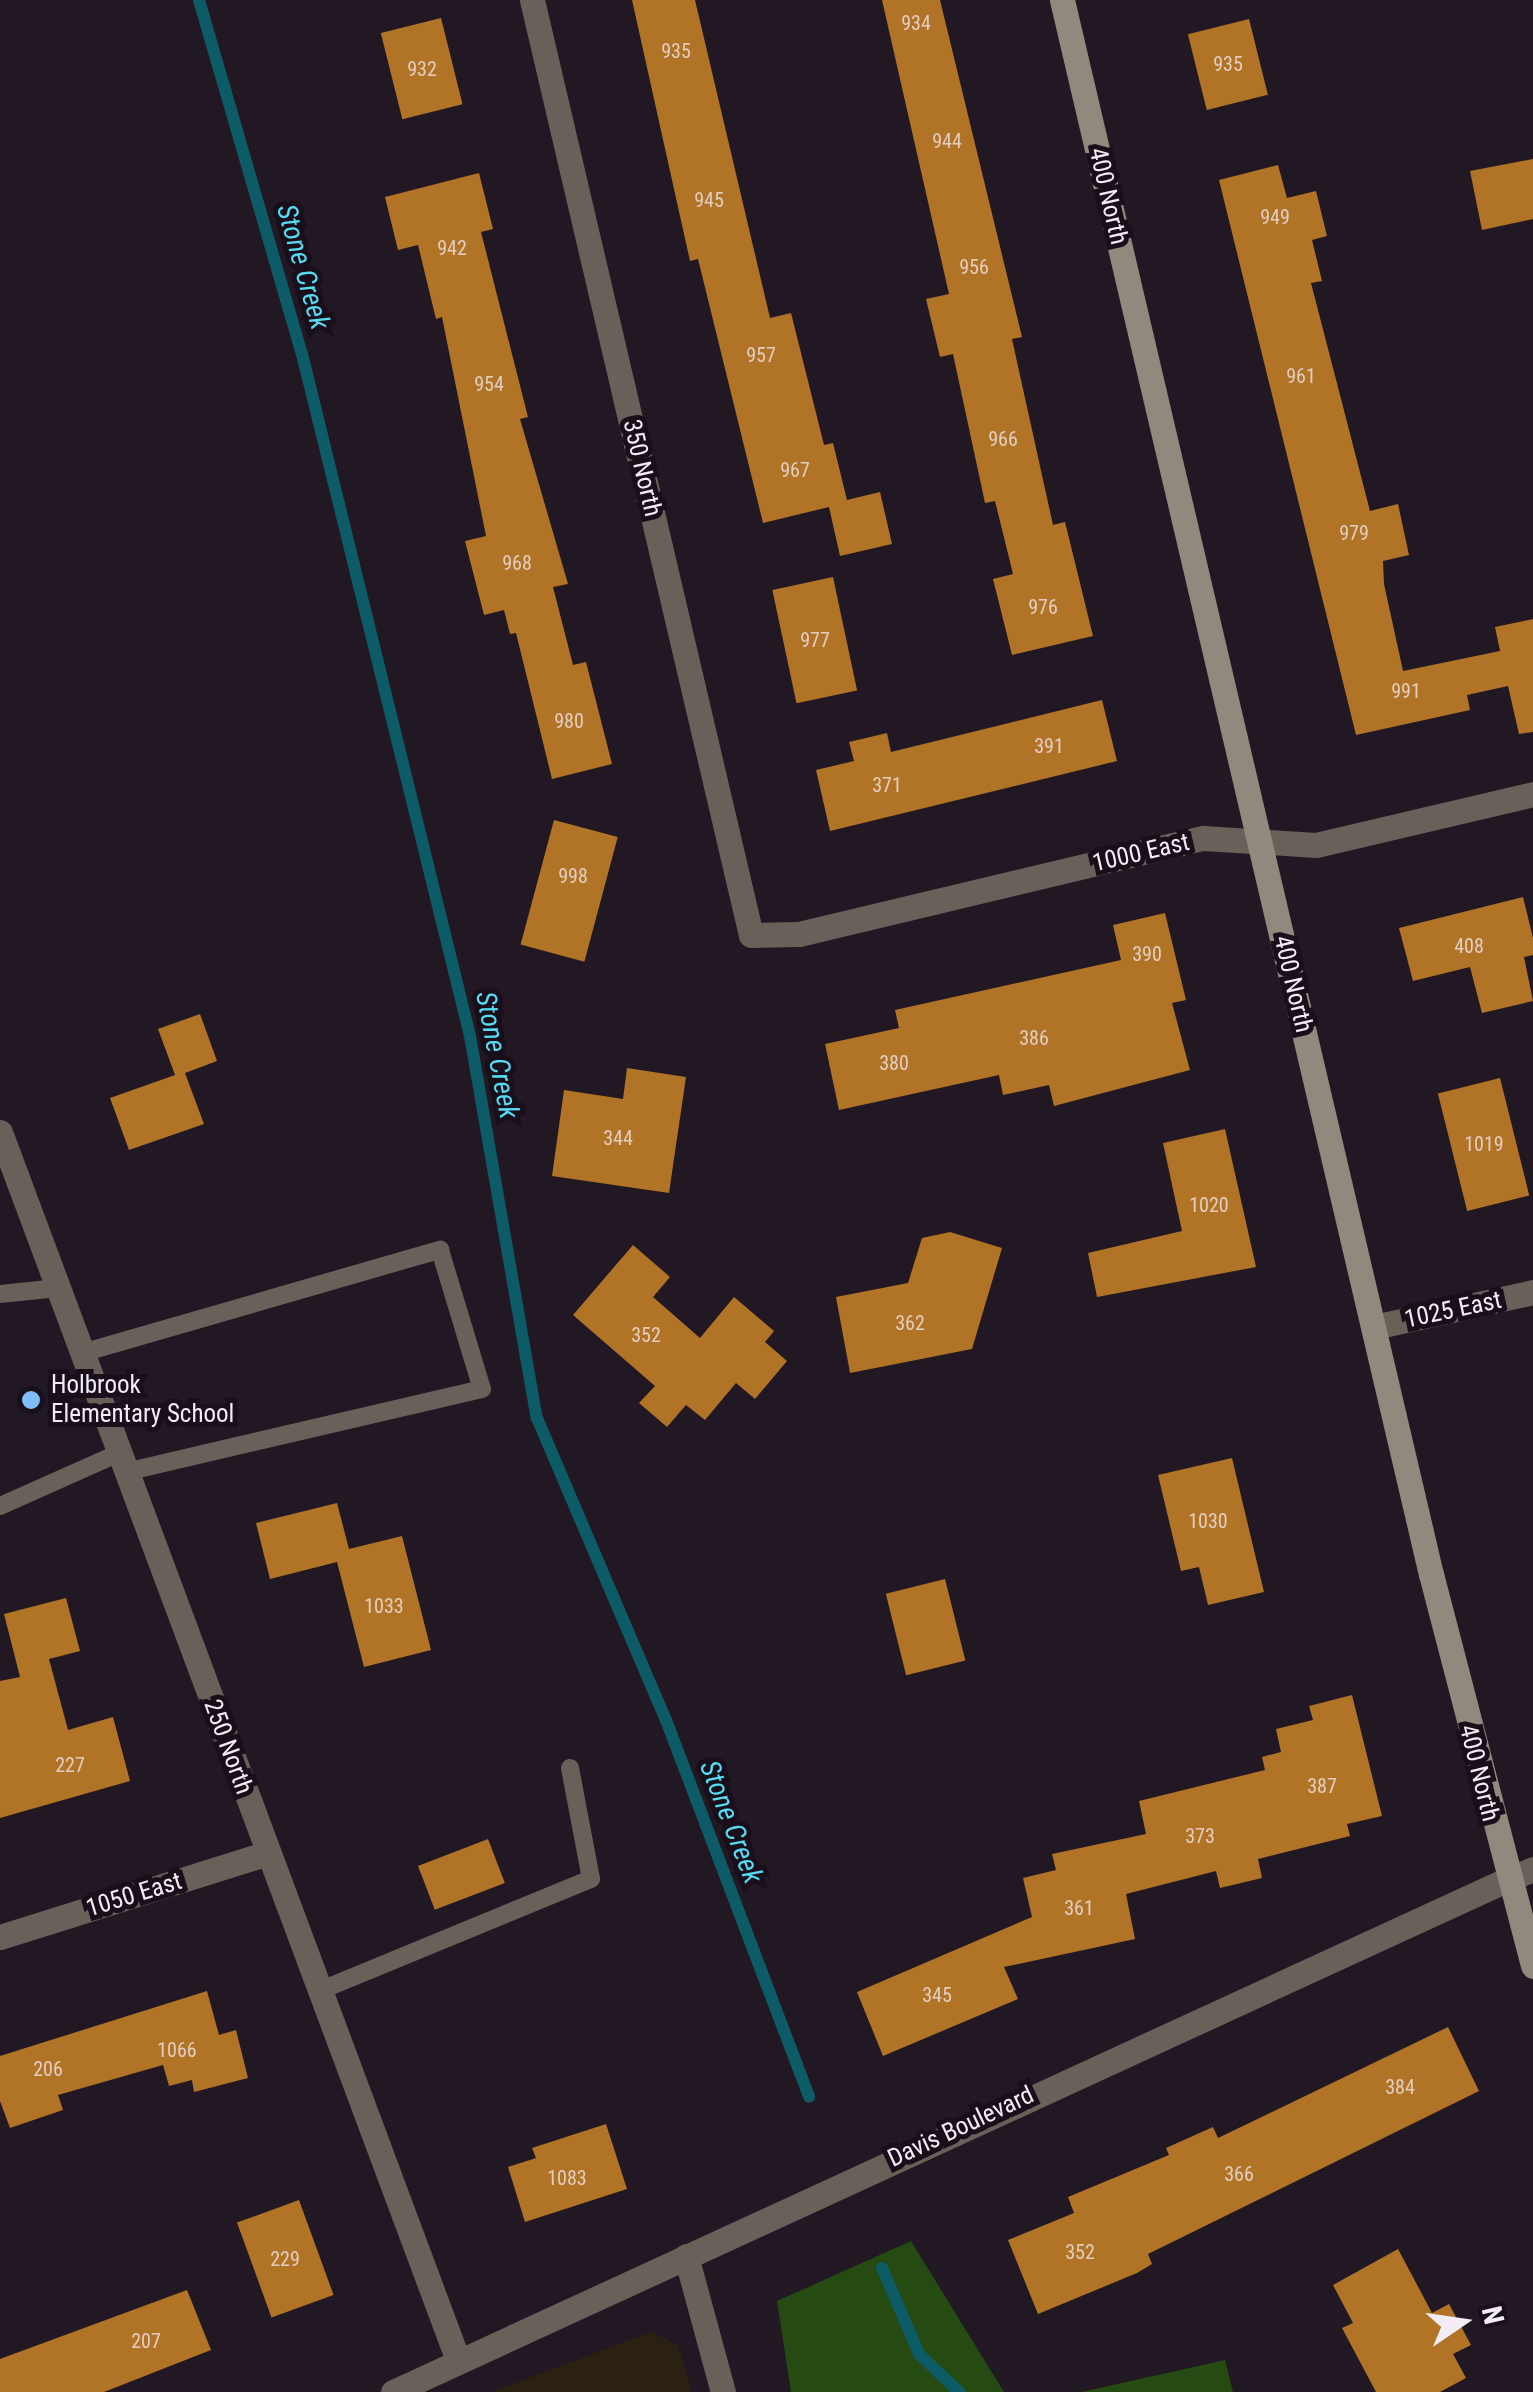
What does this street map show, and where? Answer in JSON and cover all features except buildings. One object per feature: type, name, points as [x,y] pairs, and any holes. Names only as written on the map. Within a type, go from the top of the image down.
[{"type":"main road","name":"400 North","points":[[1062,0],[1506,1880],[1533,1966]]},
{"type":"street","name":"350 North","points":[[532,0],[752,935]]},
{"type":"street","name":"1000 East","points":[[752,935],[799,934],[1203,838],[1316,845],[1533,794]]},
{"type":"street","name":"250 North","points":[[0,1132],[458,2360]]},
{"type":"street","name":"1025 East","points":[[1374,1328],[1533,1292]]},
{"type":"street","name":"1050 East","points":[[0,1937],[268,1853]]},
{"type":"street","name":"Davis Boulevard","points":[[393,2392],[1533,1869]]},
{"type":"street","points":[[686,2256],[723,2392]]},
{"type":"lane","points":[[0,1506],[122,1462],[482,1389],[440,1250],[82,1353]]},
{"type":"lane","points":[[0,1294],[58,1288]]},
{"type":"lane","points":[[319,1990],[590,1879],[570,1768]]},
{"type":"shaded area","points":[[651,2332],[678,2345],[692,2392],[491,2392]]},
{"type":"green space","points":[[911,2241],[1004,2392],[791,2392],[777,2301]]},
{"type":"green space","points":[[1225,2360],[1233,2392],[1081,2392]]},
{"type":"waterway","points":[[199,0],[302,354],[470,1036],[537,1418],[666,1720],[809,2097]]},
{"type":"waterway","name":"Stone Creek","points":[[882,2268],[919,2354],[959,2392]]},
{"type":"place","name":"Holbrook Elementary School","points":[[31,1400]]}]
